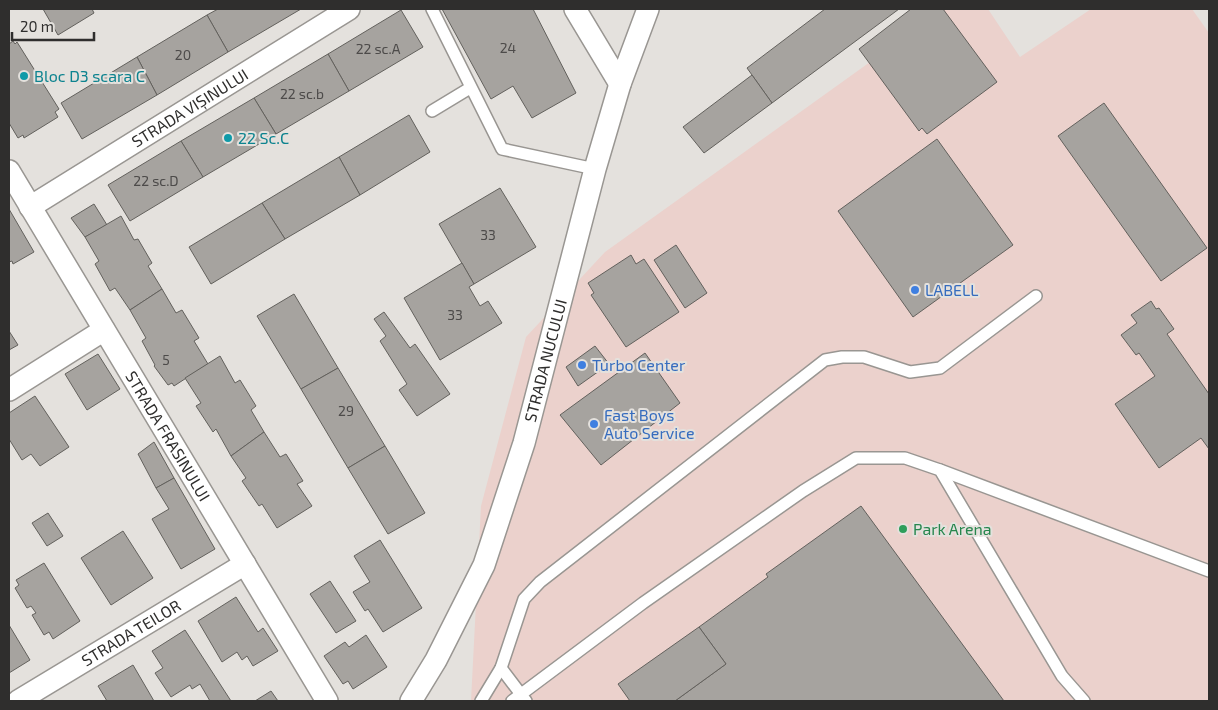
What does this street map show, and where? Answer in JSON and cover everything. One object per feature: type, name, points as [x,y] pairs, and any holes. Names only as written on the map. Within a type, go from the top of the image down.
[{"type":"street","name":"STRADA VIȘINULUI","points":[[30,207],[349,9]]},
{"type":"street","points":[[574,9],[620,84]]},
{"type":"street","name":"STRADA NUCULUI","points":[[411,701],[436,660],[484,565],[524,443],[595,169],[620,84],[648,9]]},
{"type":"street","name":"STRADA FRASINULUI","points":[[9,171],[327,701]]},
{"type":"street","points":[[9,390],[104,330]]},
{"type":"street","name":"STRADA TEILOR","points":[[18,701],[245,564]]},
{"type":"lane","points":[[432,9],[502,149],[595,169]]},
{"type":"lane","points":[[432,111],[470,88]]},
{"type":"lane","points":[[481,701],[502,668],[524,599],[540,582],[825,360],[842,357],[864,358],[910,372],[940,368],[1036,296]]},
{"type":"lane","points":[[502,668],[519,699],[643,603],[803,491],[856,458],[906,458],[1209,571]]},
{"type":"lane","points":[[940,470],[1062,676],[1084,701]]},
{"type":"shaded area","points":[[944,9],[988,9],[1020,57],[1091,9],[1192,9],[1209,33],[1209,701],[471,701],[481,506],[526,337],[605,252]]},
{"type":"building","points":[[43,9],[92,9],[94,13],[58,35]]},
{"type":"building","points":[[218,9],[301,9],[228,52],[207,15]]},
{"type":"building","points":[[442,9],[533,9],[576,93],[532,118],[513,86],[491,99]]},
{"type":"building","points":[[825,9],[899,9],[772,103],[747,68]]},
{"type":"building","points":[[911,9],[943,9],[997,82],[927,134],[922,128],[919,131],[859,49]]},
{"type":"building","points":[[401,10],[423,47],[349,91],[328,54]]},
{"type":"building","points":[[207,15],[228,52],[157,95],[137,57]]},
{"type":"building","name":"Bloc D3 scara C","points":[[13,41],[15,44],[17,42],[59,109],[55,112],[58,117],[24,138],[23,135],[18,138],[9,123],[9,44]]},
{"type":"building","points":[[328,54],[349,91],[276,134],[254,98]]},
{"type":"building","points":[[137,57],[157,95],[82,139],[61,103]]},
{"type":"building","points":[[752,75],[772,103],[704,153],[683,127]]},
{"type":"building","name":"22 Sc.C","points":[[254,98],[276,134],[203,177],[181,141]]},
{"type":"building","points":[[1104,103],[1207,248],[1161,281],[1058,136]]},
{"type":"building","points":[[409,115],[430,152],[360,195],[339,157]]},
{"type":"building","points":[[937,139],[1013,245],[913,317],[838,211]]},
{"type":"building","points":[[181,141],[203,177],[130,221],[108,185]]},
{"type":"building","points":[[339,157],[360,195],[285,239],[262,203]]},
{"type":"building","points":[[500,188],[536,247],[474,284],[439,224]]},
{"type":"building","points":[[262,203],[285,239],[211,284],[189,247]]},
{"type":"building","points":[[94,204],[107,225],[85,237],[71,218]]},
{"type":"building","points":[[9,209],[34,252],[13,264],[12,261],[9,262]]},
{"type":"building","points":[[121,216],[134,240],[138,239],[152,263],[148,266],[162,289],[130,310],[115,288],[110,291],[95,264],[99,261],[85,237]]},
{"type":"building","points":[[676,245],[707,293],[685,308],[654,260]]},
{"type":"building","points":[[631,255],[636,264],[644,259],[679,312],[626,347],[591,295],[594,293],[588,283]]},
{"type":"building","points":[[462,263],[474,284],[469,287],[480,306],[488,301],[502,323],[440,360],[404,298]]},
{"type":"building","points":[[162,289],[176,313],[182,310],[199,338],[194,341],[208,364],[174,386],[172,383],[168,385],[154,366],[142,341],[146,338],[130,310]]},
{"type":"building","points":[[294,294],[338,368],[301,389],[257,316]]},
{"type":"building","points":[[1151,301],[1156,309],[1159,308],[1174,329],[1167,334],[1209,394],[1209,449],[1201,438],[1159,468],[1115,404],[1155,376],[1139,353],[1136,355],[1121,335],[1137,323],[1131,315]]},
{"type":"building","points":[[384,312],[410,348],[415,344],[450,394],[417,416],[399,390],[407,384],[380,341],[386,336],[374,319]]},
{"type":"building","points":[[9,331],[18,345],[9,350]]},
{"type":"building","points":[[595,346],[609,364],[578,386],[566,367]]},
{"type":"building","points":[[645,353],[680,403],[601,465],[560,415]]},
{"type":"building","points":[[98,354],[120,389],[87,410],[65,374]]},
{"type":"building","points":[[220,356],[235,383],[240,380],[256,406],[251,410],[264,432],[231,456],[216,429],[213,432],[196,406],[201,403],[185,378]]},
{"type":"building","points":[[338,368],[385,446],[348,468],[301,389]]},
{"type":"building","points":[[35,396],[69,447],[40,466],[31,454],[22,460],[9,439],[9,413]]},
{"type":"building","points":[[264,432],[280,457],[286,454],[303,481],[297,484],[312,506],[277,528],[262,504],[259,506],[242,481],[246,478],[231,456]]},
{"type":"building","points":[[154,442],[174,478],[156,488],[138,454]]},
{"type":"building","points":[[385,446],[425,513],[388,534],[348,468]]},
{"type":"building","points":[[174,478],[215,549],[181,569],[152,519],[169,509],[156,488]]},
{"type":"building","points":[[861,506],[1004,701],[675,701],[726,664],[699,627],[768,577],[766,574]]},
{"type":"building","points":[[48,513],[63,536],[47,546],[32,523]]},
{"type":"building","points":[[123,531],[153,578],[111,605],[81,558]]},
{"type":"building","points":[[380,540],[422,608],[383,632],[368,609],[365,611],[353,592],[370,582],[354,556]]},
{"type":"building","points":[[44,563],[80,621],[53,639],[49,632],[44,635],[32,615],[36,613],[31,606],[27,608],[15,588],[19,585],[16,580]]},
{"type":"building","points":[[330,581],[356,621],[336,633],[310,594]]},
{"type":"building","points":[[236,597],[258,632],[263,628],[278,651],[253,666],[247,656],[242,660],[237,652],[222,662],[198,621]]},
{"type":"building","points":[[9,625],[30,660],[9,673]]},
{"type":"building","points":[[699,627],[726,664],[675,701],[630,701],[618,684]]},
{"type":"building","points":[[185,630],[231,701],[210,701],[200,684],[192,689],[190,685],[171,697],[155,673],[163,668],[152,651]]},
{"type":"building","points":[[366,635],[387,667],[353,689],[348,681],[343,684],[324,656],[345,642],[349,647]]},
{"type":"building","points":[[133,665],[154,701],[107,701],[98,686]]},
{"type":"building","points":[[271,691],[278,701],[255,701]]},
{"type":"place","name":"Bloc D3 scara C","points":[[24,76]]},
{"type":"place","name":"22 Sc.C","points":[[228,138]]},
{"type":"place","name":"LABELL","points":[[915,290]]},
{"type":"place","name":"Turbo Center","points":[[582,365]]},
{"type":"place","name":"Fast Boys Auto Service","points":[[594,424]]},
{"type":"place","name":"Park Arena","points":[[903,529]]}]
